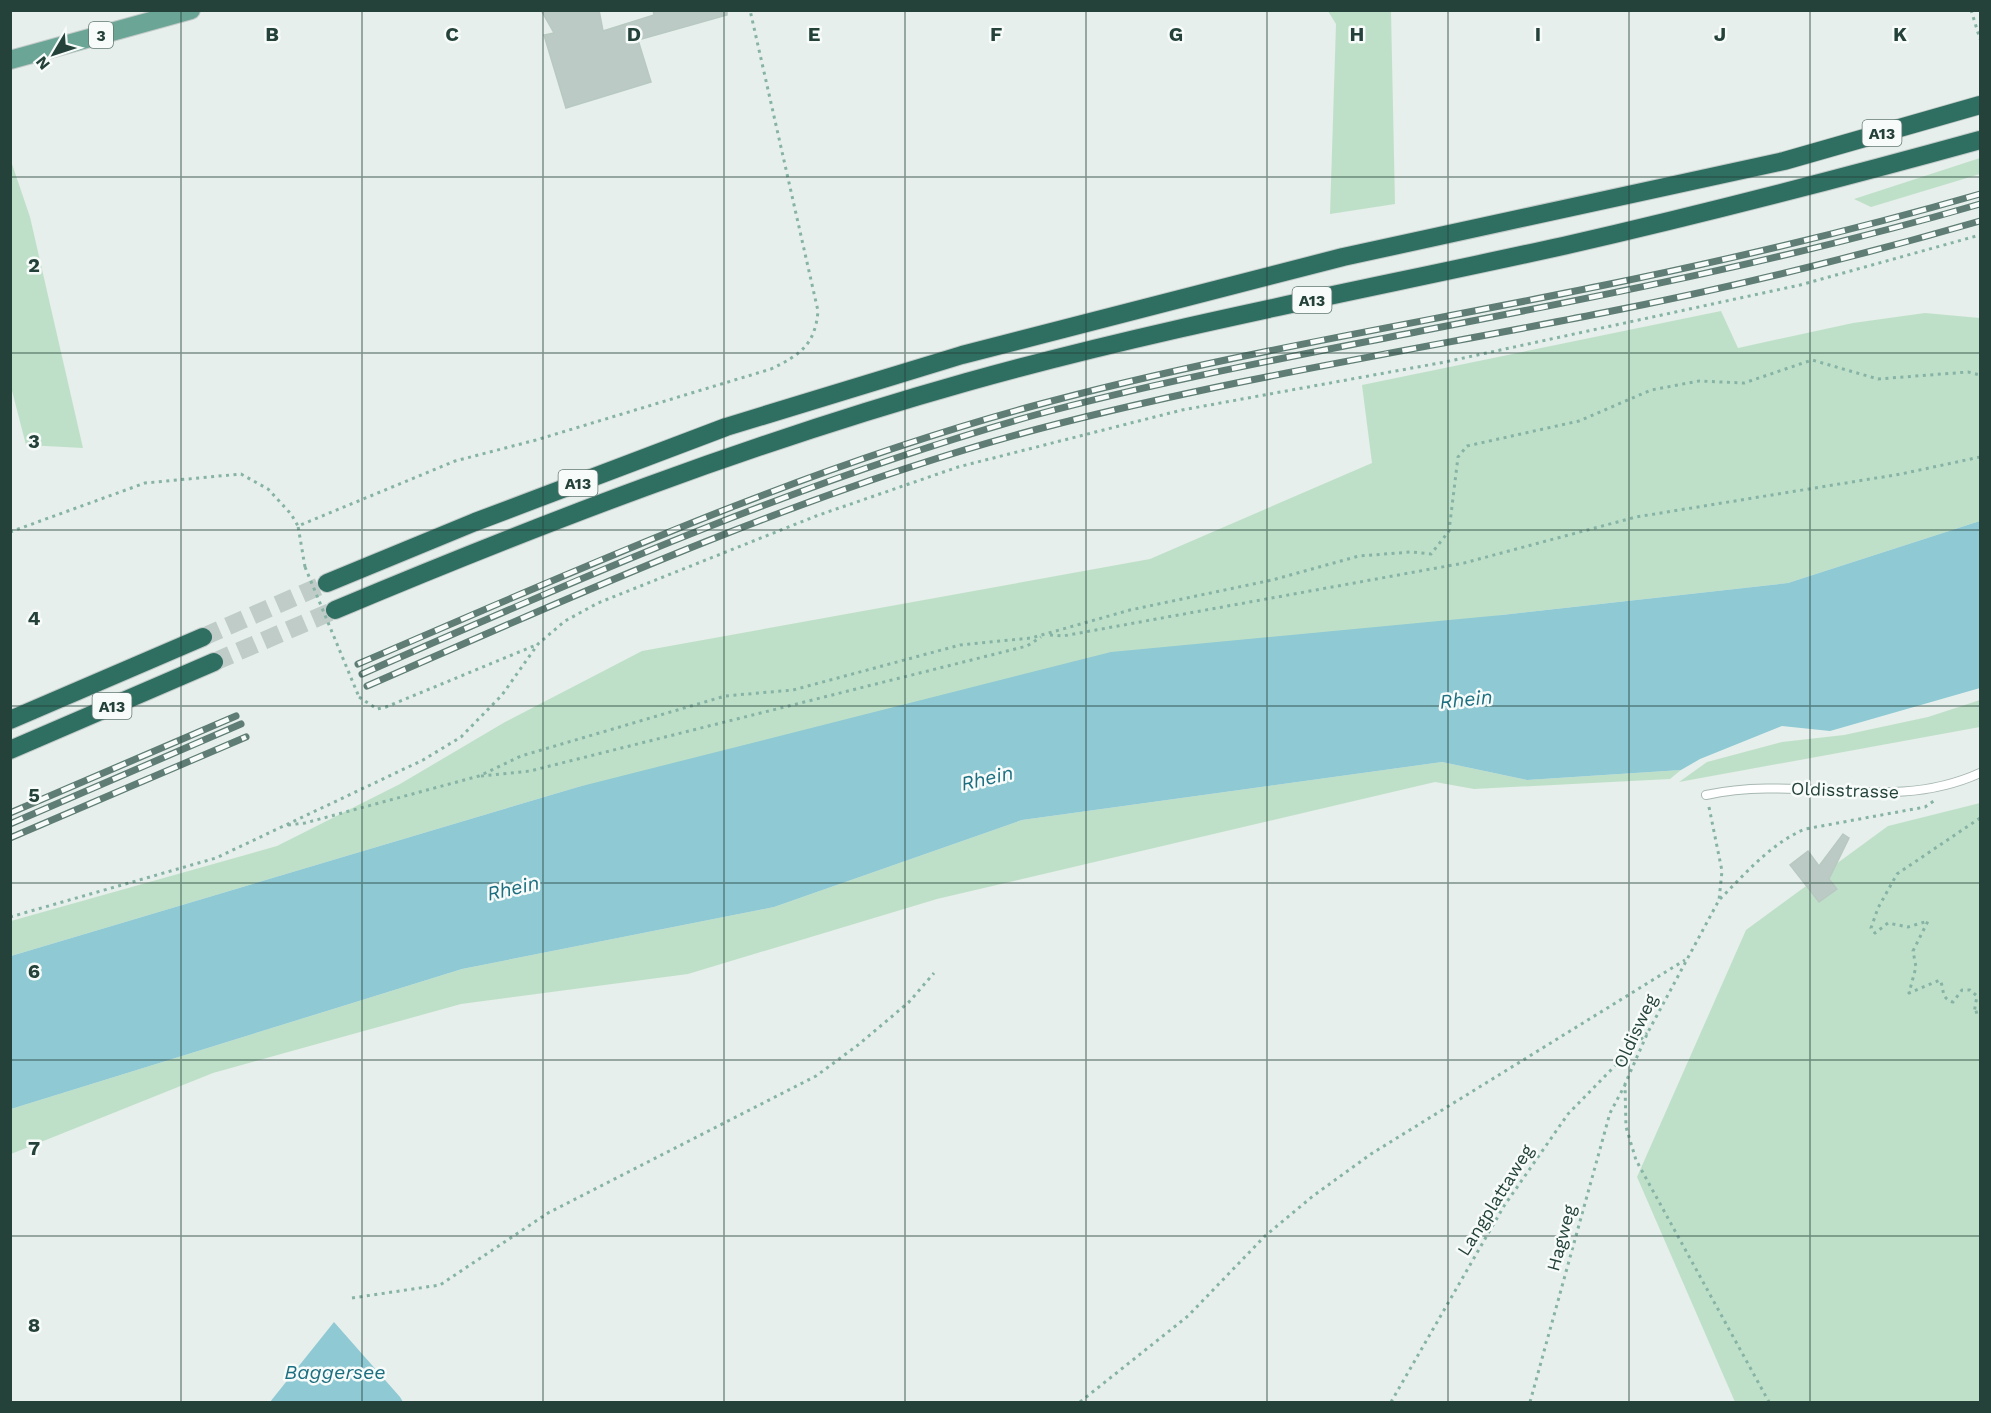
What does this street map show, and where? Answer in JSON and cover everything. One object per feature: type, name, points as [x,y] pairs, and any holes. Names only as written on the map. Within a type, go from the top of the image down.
[{"type":"highway","name":"A13","points":[[327,583],[486,518],[726,427],[962,355],[1343,257],[1784,161],[1980,105]]},
{"type":"highway","name":"A13","points":[[335,610],[485,547],[734,454],[837,420],[949,387],[1111,345],[1554,248],[1790,192],[1980,140]]},
{"type":"highway","name":"A13","points":[[10,720],[203,637]]},
{"type":"highway","name":"A13","points":[[10,750],[214,662]]},
{"type":"main road","name":"3","points":[[10,60],[191,10]]},
{"type":"lane","name":"Oldisstrasse","points":[[1706,795],[1730,790],[1802,788],[1881,794],[1920,792],[1960,783],[1980,773]]},
{"type":"path","points":[[298,526],[455,461],[536,440],[771,369],[798,355],[816,331],[818,311],[750,10]]},
{"type":"path","points":[[1971,10],[1980,39]]},
{"type":"path","points":[[10,917],[216,858],[423,760],[461,737],[502,695],[538,644],[565,621],[598,603],[816,516],[958,467],[1182,410],[1445,362],[1800,285],[1980,235]]},
{"type":"path","points":[[479,776],[521,756],[725,696],[793,690],[960,645],[1045,635],[1130,610],[1272,580],[1359,556],[1411,552],[1431,554],[1449,531],[1458,457],[1467,446],[1578,421],[1651,390],[1699,381],[1744,383],[1812,360],[1878,379],[1968,372],[1980,375]]},
{"type":"path","points":[[286,825],[305,823],[479,776],[530,771],[642,744],[1027,646],[1045,635],[1063,636],[1464,563],[1636,517],[1901,474],[1980,458]]},
{"type":"path","points":[[10,532],[145,483],[241,474],[268,489],[291,514],[298,526],[305,567],[359,697],[377,709],[538,644]]},
{"type":"path","points":[[1719,900],[1771,848],[1794,834],[1805,829],[1925,807],[1960,783]]},
{"type":"path","name":"Oldisweg","points":[[1706,795],[1722,871],[1719,900],[1648,1032],[1625,1084],[1626,1127],[1636,1160],[1769,1402]]},
{"type":"path","points":[[1980,818],[1898,873],[1878,908],[1871,928],[1875,933],[1888,923],[1908,927],[1928,921],[1913,951],[1916,967],[1909,993],[1940,980],[1942,994],[1947,1000],[1953,1002],[1962,990],[1970,990],[1977,996],[1974,1013],[1980,1011]]},
{"type":"path","points":[[1080,1402],[1188,1316],[1265,1236],[1322,1189],[1371,1154],[1685,960]]},
{"type":"path","points":[[352,1298],[440,1285],[548,1213],[816,1076],[858,1045],[909,1002],[934,973]]},
{"type":"path","name":"Langplattaweg","points":[[1391,1402],[1504,1206],[1542,1151],[1568,1114],[1648,1032]]},
{"type":"path","name":"Hagweg","points":[[1530,1402],[1610,1113],[1625,1084]]},
{"type":"green space","points":[[1328,11],[1391,11],[1395,204],[1330,214],[1336,24]]},
{"type":"green space","points":[[1980,158],[1980,174],[1871,207],[1854,199]]},
{"type":"green space","points":[[11,161],[30,217],[83,448],[26,445],[11,387]]},
{"type":"green space","points":[[1721,311],[1738,348],[1853,323],[1925,313],[1980,318],[1980,521],[1788,583],[1502,615],[578,787],[11,956],[11,921],[277,846],[400,784],[505,722],[642,651],[1150,559],[1372,463],[1362,385]]},
{"type":"green space","points":[[1980,700],[1980,727],[1679,782],[1707,762],[1782,742],[1844,735],[1928,717]]},
{"type":"green space","points":[[1442,762],[1527,780],[1681,770],[1670,779],[1474,789],[1435,782],[937,899],[688,974],[461,1004],[213,1073],[11,1154],[11,1109],[462,969],[774,907],[1022,820]]},
{"type":"green space","points":[[1980,803],[1980,1402],[1735,1402],[1637,1177],[1746,930],[1888,826]]},
{"type":"water","name":"Rhein","points":[[1980,521],[1980,688],[1830,731],[1782,726],[1700,759],[1681,770],[1527,780],[1442,762],[1022,820],[774,907],[462,969],[11,1109],[11,956],[578,787],[1111,652],[1502,615],[1788,583]]},
{"type":"water","name":"Baggersee","points":[[334,1322],[400,1397],[403,1402],[270,1402]]},
{"type":"building","points":[[541,10],[599,10],[603,31],[654,15],[653,10],[727,10],[727,15],[638,40],[651,82],[566,108],[544,35],[554,33]]},
{"type":"building","points":[[1843,834],[1849,838],[1829,879],[1837,889],[1819,902],[1790,865],[1808,851],[1819,866]]},
{"type":"tunnel","points":[[203,637],[327,583]]},
{"type":"tunnel","points":[[214,662],[335,610]]},
{"type":"railway","points":[[358,664],[691,523],[776,490],[946,431],[1033,406],[1174,371],[1696,266],[1839,232],[1980,194]]},
{"type":"railway","points":[[362,674],[694,532],[863,469],[1035,415],[1230,369],[1565,303],[1774,258],[1980,204]]},
{"type":"railway","points":[[367,686],[615,579],[782,512],[952,454],[1038,429],[1178,395],[1650,303],[1839,259],[1980,221]]},
{"type":"railway","points":[[10,813],[236,716]]},
{"type":"railway","points":[[10,824],[241,724]]},
{"type":"railway","points":[[10,838],[246,737]]}]
